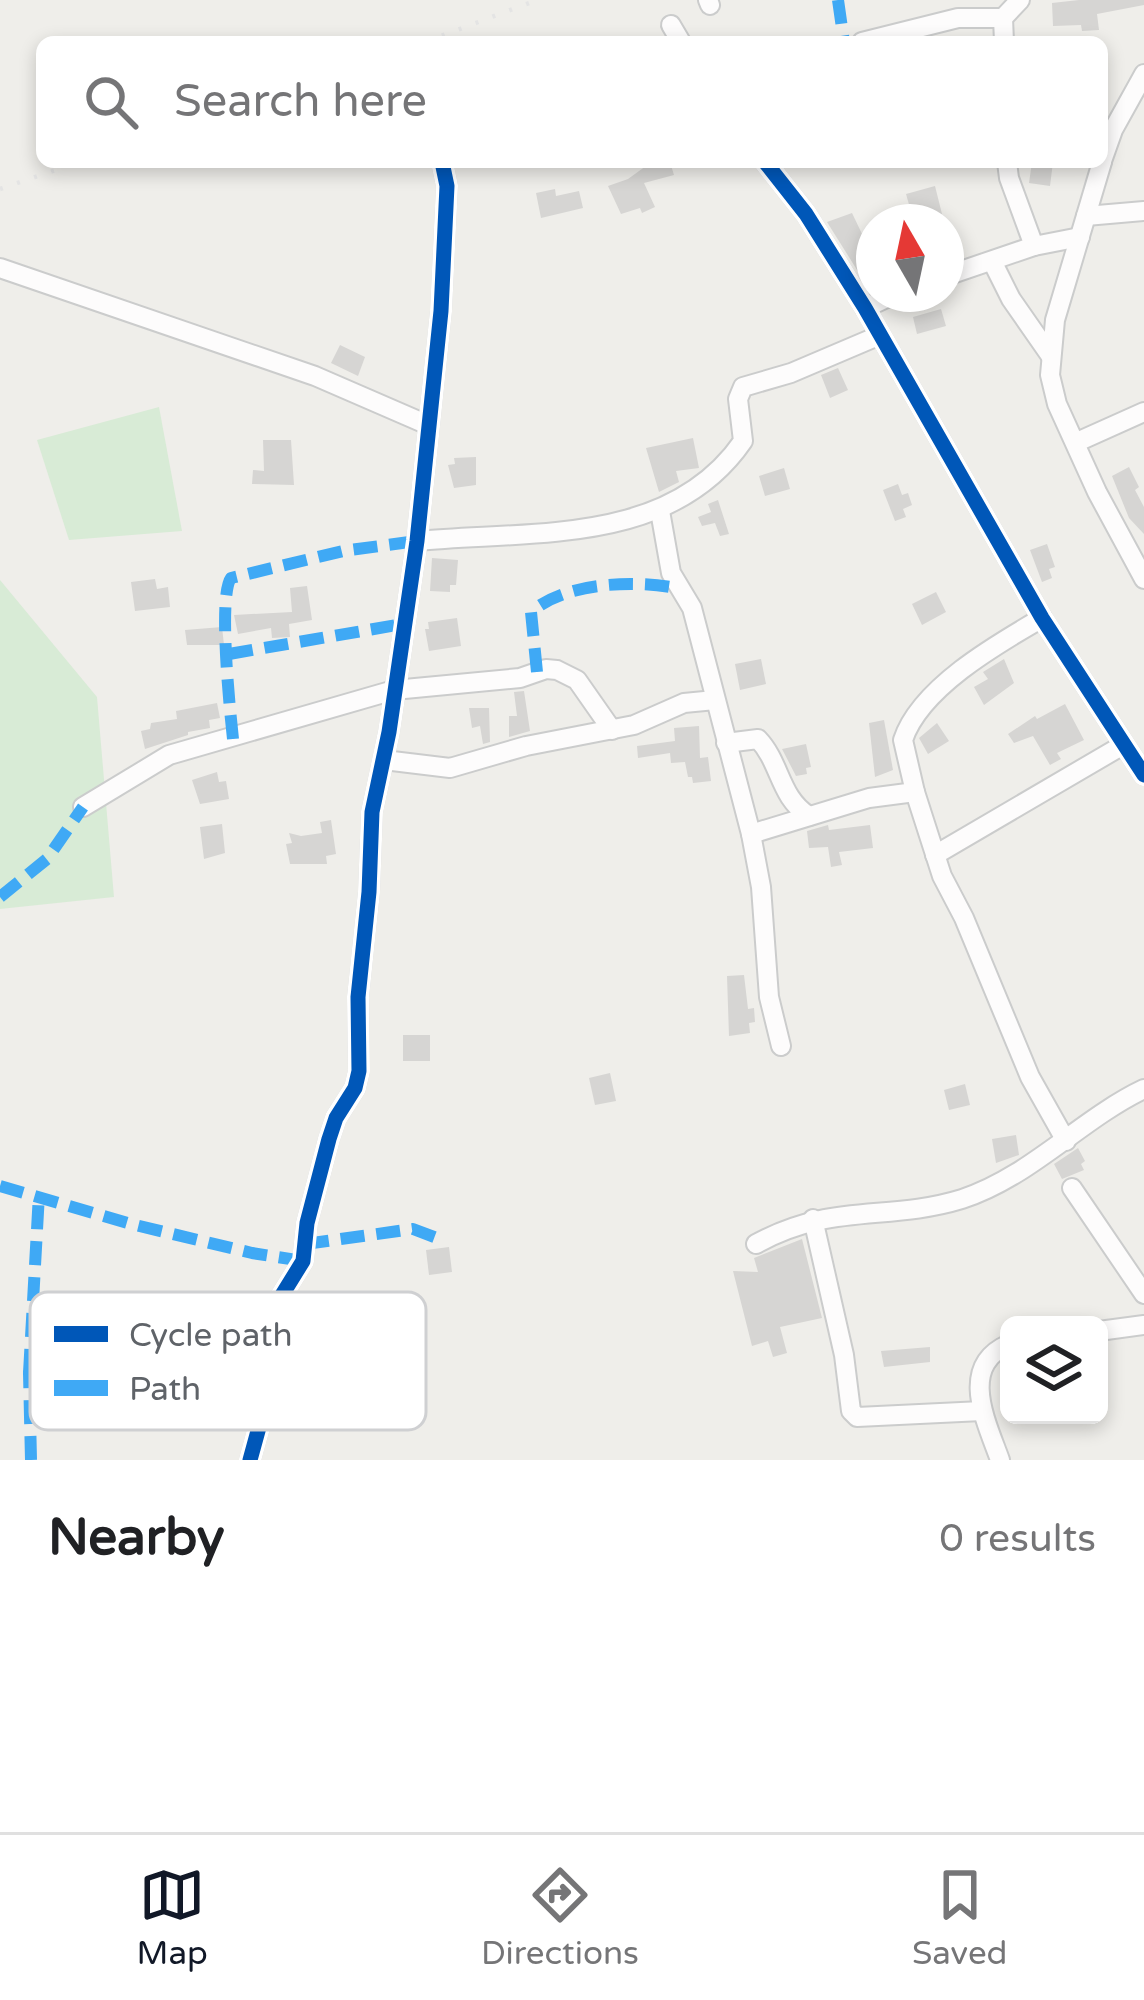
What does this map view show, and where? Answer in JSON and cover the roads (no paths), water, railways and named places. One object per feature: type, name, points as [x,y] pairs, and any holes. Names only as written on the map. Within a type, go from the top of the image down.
[{"type":"street","points":[[1004,36],[1003,18],[1019,0]]},
{"type":"street","points":[[885,36],[942,21],[1003,18]]},
{"type":"street","points":[[1108,145],[1144,74]]},
{"type":"street","points":[[283,1292],[303,1261],[307,1222],[329,1139],[359,1071],[358,997],[372,812],[417,541],[441,311],[447,186],[443,168]]},
{"type":"street","points":[[770,168],[806,214],[856,294]]},
{"type":"street","points":[[1008,168],[1034,246]]},
{"type":"street","points":[[1100,168],[1055,320],[1050,355],[1057,404],[1119,538],[1144,579]]},
{"type":"street","points":[[1086,216],[1144,211]]},
{"type":"street","points":[[964,270],[1034,246],[1080,237]]},
{"type":"street","points":[[992,261],[1011,299],[1050,355]]},
{"type":"street","points":[[0,268],[315,376],[428,425]]},
{"type":"street","points":[[867,312],[1042,618],[1144,775]]},
{"type":"street","points":[[417,541],[587,530],[660,512],[716,475],[732,458],[743,441],[738,399],[743,387],[878,336]]},
{"type":"street","points":[[1077,442],[1144,412]]},
{"type":"street","points":[[660,512],[671,573],[692,608],[751,834],[761,887],[770,997],[781,1046]]},
{"type":"street","points":[[1042,618],[977,659],[918,712],[903,740],[935,856],[1030,1077],[1066,1141]]},
{"type":"street","points":[[83,807],[169,755],[394,690],[557,670],[577,680],[612,730]]},
{"type":"street","points":[[383,760],[450,768],[526,746],[612,730],[684,703],[715,700]]},
{"type":"street","points":[[726,742],[758,739],[773,759],[788,796],[809,816]]},
{"type":"street","points":[[935,856],[1123,745]]},
{"type":"street","points":[[751,834],[869,798],[915,792]]},
{"type":"street","points":[[756,1244],[813,1219],[964,1198],[1066,1141],[1117,1102],[1144,1089]]},
{"type":"street","points":[[1072,1188],[1144,1294]]},
{"type":"street","points":[[813,1219],[844,1355],[851,1411],[856,1417],[982,1411]]},
{"type":"street","points":[[1108,1330],[1144,1325]]},
{"type":"street","points":[[1000,1348],[982,1367],[978,1388],[1000,1460]]},
{"type":"street","points":[[250,1460],[258,1430]]},
{"type":"railway","points":[[441,36],[537,0]]},
{"type":"railway","points":[[0,189],[61,168]]}]
